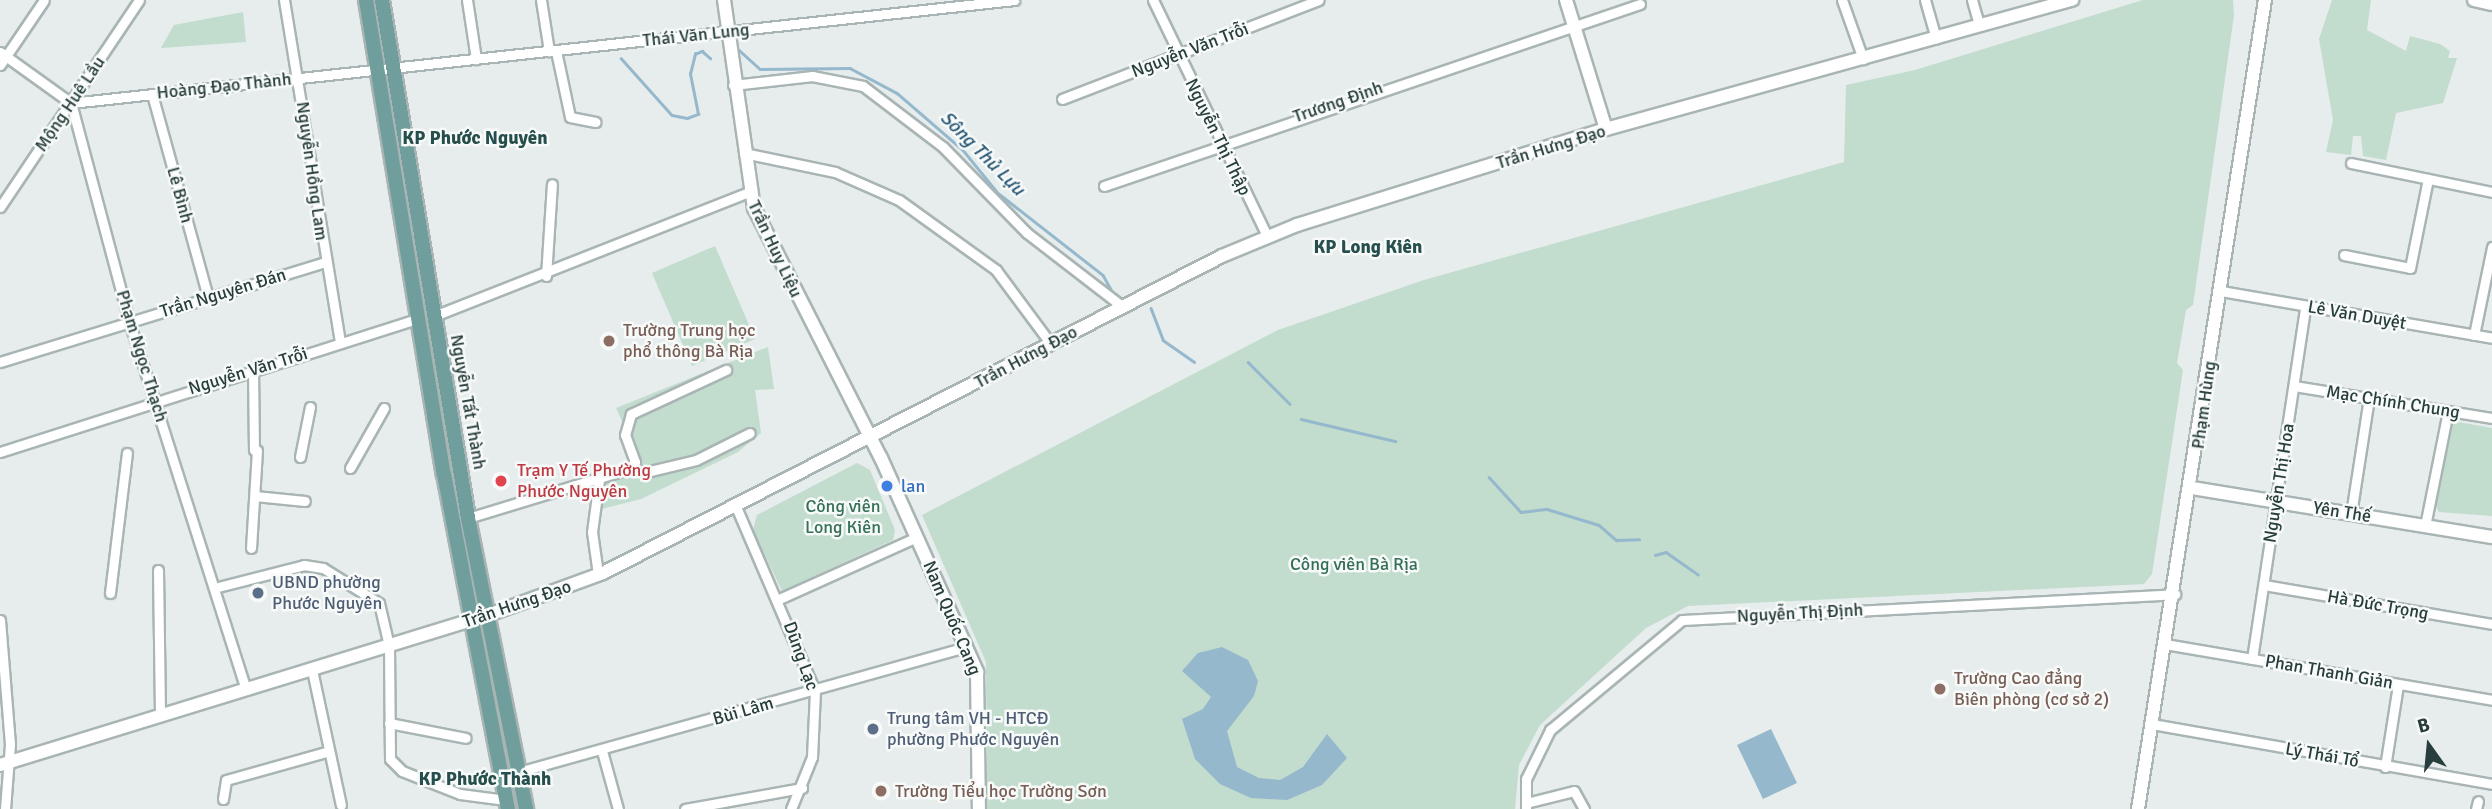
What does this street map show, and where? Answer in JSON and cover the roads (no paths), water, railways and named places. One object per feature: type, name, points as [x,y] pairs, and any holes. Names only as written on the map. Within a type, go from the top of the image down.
[{"type":"main road","name":"Nguyễn Tất Thành","points":[[366,0],[470,621],[507,804]]},
{"type":"main road","name":"Nguyễn Tất Thành","points":[[382,0],[468,518],[526,809]]},
{"type":"street","points":[[0,65],[3,54],[44,0]]},
{"type":"street","name":"Mộng Huê Lầu","points":[[0,207],[139,0]]},
{"type":"street","name":"Nguyễn Hồng Lam","points":[[284,0],[340,342]]},
{"type":"street","points":[[467,0],[477,59]]},
{"type":"street","points":[[541,0],[570,117],[596,122]]},
{"type":"street","name":"Trần Huy Liệu","points":[[724,0],[748,192],[871,439]]},
{"type":"street","name":"Thái Văn Lung","points":[[378,72],[393,68],[1014,0]]},
{"type":"street","name":"Nguyễn Thị Thập","points":[[1153,0],[1267,236]]},
{"type":"street","name":"Nguyễn Văn Trỗi","points":[[1062,99],[1319,0]]},
{"type":"street","points":[[1566,0],[1606,129]]},
{"type":"street","points":[[1842,0],[1863,59]]},
{"type":"street","points":[[1925,0],[1936,38]]},
{"type":"street","points":[[1972,0],[1979,25]]},
{"type":"street","name":"Trần Hưng Đạo","points":[[4,764],[470,621],[598,574],[737,509],[1051,344],[1267,236],[1606,129],[2071,0]]},
{"type":"street","name":"Phạm Hùng","points":[[2138,809],[2192,488],[2265,0]]},
{"type":"street","points":[[2474,0],[2492,4]]},
{"type":"street","name":"Trương Định","points":[[1104,186],[1221,142],[1640,4]]},
{"type":"street","points":[[3,54],[71,103]]},
{"type":"street","name":"Hoàng Đạo Thành","points":[[71,103],[378,72]]},
{"type":"street","points":[[733,85],[812,76],[863,86],[943,147],[1027,233],[1123,307]]},
{"type":"street","name":"Lê Bình","points":[[152,94],[208,297]]},
{"type":"street","name":"Phạm Ngọc Thạch","points":[[71,103],[130,321],[246,690]]},
{"type":"street","points":[[742,152],[835,172],[899,200],[996,270],[1051,344]]},
{"type":"street","points":[[2351,163],[2492,192]]},
{"type":"street","points":[[2344,255],[2410,268],[2428,179]]},
{"type":"street","points":[[546,275],[552,184]]},
{"type":"street","points":[[434,316],[546,275],[748,192]]},
{"type":"street","points":[[2474,335],[2492,247]]},
{"type":"street","name":"Trần Nguyên Đán","points":[[0,362],[326,262]]},
{"type":"street","name":"Lê Văn Duyệt","points":[[2221,291],[2492,338]]},
{"type":"street","name":"Nguyễn Thị Hoa","points":[[2252,659],[2305,306]]},
{"type":"street","name":"Nguyễn Văn Trỗi","points":[[0,452],[154,400],[418,318]]},
{"type":"street","points":[[251,548],[256,450],[253,369]]},
{"type":"street","points":[[468,518],[600,480],[628,469],[635,461],[625,430],[636,409],[726,370]]},
{"type":"street","name":"Mạc Chính Chung","points":[[2294,386],[2492,418]]},
{"type":"street","points":[[2351,514],[2369,398]]},
{"type":"street","points":[[300,457],[310,407]]},
{"type":"street","points":[[350,468],[384,408]]},
{"type":"street","points":[[2425,526],[2448,411]]},
{"type":"street","points":[[628,469],[646,472],[703,457],[750,433]]},
{"type":"street","name":"Nam Quốc Cang","points":[[871,439],[967,648],[981,695],[979,809]]},
{"type":"street","points":[[110,593],[127,453]]},
{"type":"street","points":[[598,574],[592,532],[600,480]]},
{"type":"street","name":"Yên Thế","points":[[2192,488],[2492,537]]},
{"type":"street","points":[[255,496],[305,501]]},
{"type":"street","name":"Dũng Lạc","points":[[737,509],[779,599],[815,691],[816,739],[802,788],[791,809]]},
{"type":"street","points":[[779,599],[917,537]]},
{"type":"street","points":[[214,588],[296,566],[323,568],[379,603],[389,646],[390,758],[402,771],[477,800],[507,804]]},
{"type":"street","points":[[158,570],[160,716]]},
{"type":"street","name":"Hà Đức Trọng","points":[[2264,585],[2492,624]]},
{"type":"street","name":"Nguyễn Thị Định","points":[[1526,806],[1526,779],[1549,730],[1682,620],[2175,594]]},
{"type":"street","points":[[0,620],[5,809]]},
{"type":"street","name":"Phan Thanh Giản","points":[[2165,644],[2492,700]]},
{"type":"street","name":"Bùi Lâm","points":[[518,772],[967,648]]},
{"type":"street","points":[[312,670],[341,805]]},
{"type":"street","points":[[2385,767],[2398,685]]},
{"type":"street","points":[[389,723],[466,738]]},
{"type":"street","name":"Lý Thái Tổ","points":[[2152,724],[2492,784]]},
{"type":"street","points":[[223,799],[226,780],[329,751]]},
{"type":"street","points":[[601,751],[618,809]]},
{"type":"street","points":[[685,809],[802,788]]},
{"type":"street","points":[[1526,806],[1574,791],[1584,809]]},
{"type":"water","points":[[1222,647],[1248,660],[1258,681],[1254,696],[1227,731],[1237,767],[1259,778],[1280,780],[1303,767],[1327,734],[1347,758],[1322,785],[1287,800],[1251,798],[1220,784],[1195,759],[1182,719],[1203,709],[1211,697],[1182,671],[1198,653]]},
{"type":"water","points":[[1771,729],[1797,783],[1763,799],[1737,745]]},
{"type":"waterway","name":"Sông Thủ Lựu","points":[[739,50],[760,69],[850,68],[897,93],[963,150],[998,193],[1103,275],[1112,291]]},
{"type":"waterway","name":"Sông Thủ Lựu","points":[[621,58],[672,115],[687,118],[698,114],[690,74],[695,54],[702,51],[710,58]]},
{"type":"waterway","name":"Sông Thủ Lựu","points":[[1151,308],[1163,340],[1194,362]]},
{"type":"waterway","name":"Sông Thủ Lựu","points":[[1248,362],[1290,404]]},
{"type":"waterway","name":"Sông Thủ Lựu","points":[[1301,419],[1395,441]]},
{"type":"waterway","name":"Sông Thủ Lựu","points":[[1489,477],[1521,512],[1547,509],[1599,525],[1616,540],[1639,539]]},
{"type":"waterway","name":"Sông Thủ Lựu","points":[[1655,555],[1666,552],[1698,574]]},
{"type":"place","name":"Trường Trung học phổ thông Bà Rịa","points":[[609,341]]},
{"type":"place","name":"Trạm Y Tế Phường Phước Nguyên","points":[[501,481]]},
{"type":"place","name":"lan","points":[[887,486]]},
{"type":"place","name":"UBND phường Phước Nguyên","points":[[258,593]]},
{"type":"place","name":"Trường Cao đẳng Biên phòng (cơ sở 2)","points":[[1940,689]]},
{"type":"place","name":"Trung tâm VH - HTCĐ phường Phước Nguyên","points":[[873,729]]},
{"type":"place","name":"Trường Tiểu học Trường Sơn","points":[[881,791]]},
{"type":"district","name":"KP Phước Nguyên","points":[[475,139]]},
{"type":"district","name":"KP Long Kiên","points":[[1368,248]]},
{"type":"district","name":"KP Phước Thành","points":[[485,780]]},
{"type":"park label","name":"Công viên Long Kiên","points":[[843,517]]},
{"type":"park label","name":"Công viên Bà Rịa","points":[[1354,564]]}]
